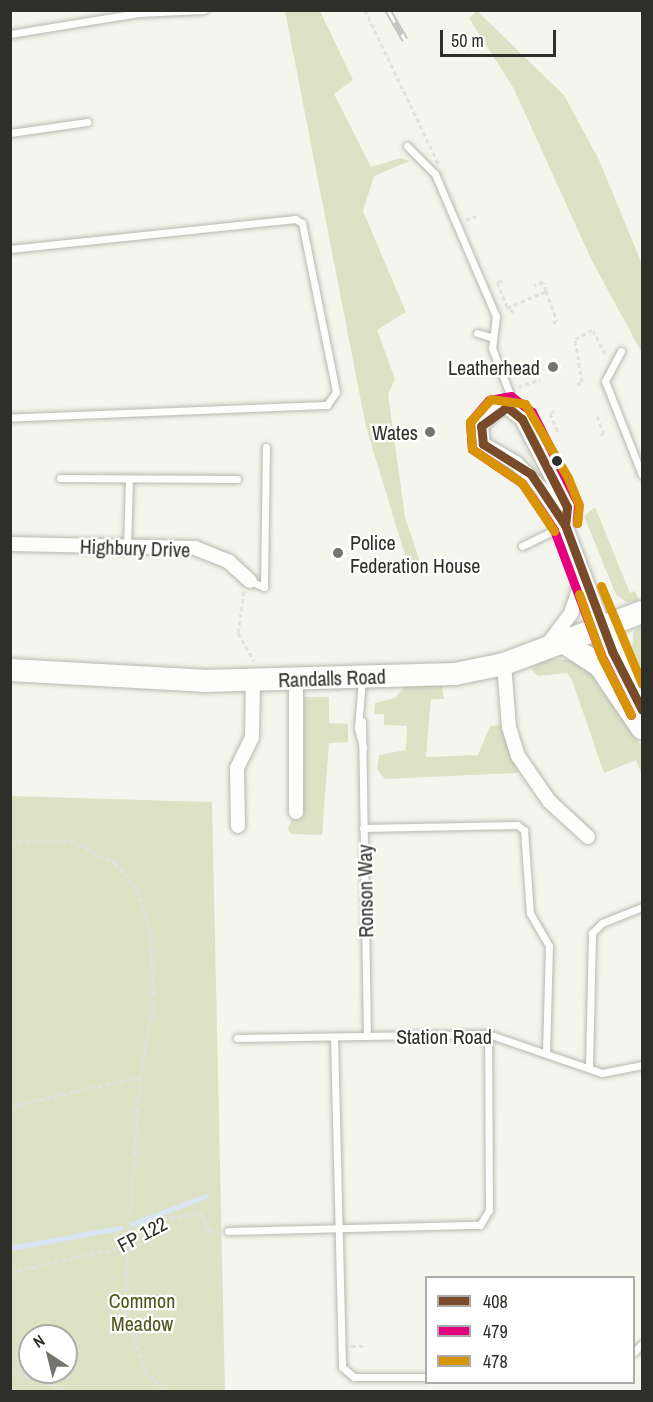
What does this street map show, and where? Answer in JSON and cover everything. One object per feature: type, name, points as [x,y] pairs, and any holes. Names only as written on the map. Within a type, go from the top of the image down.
[{"type":"main road","name":"Randalls Road","points":[[10,670],[254,672],[296,679],[455,674],[504,664],[541,652],[604,629],[642,612]]},
{"type":"main road","points":[[604,629],[642,710]]},
{"type":"main road","points":[[565,643],[600,666],[642,728]]},
{"type":"street","points":[[564,525],[567,507],[557,483],[522,419],[507,407],[487,417],[480,435],[483,444],[531,474],[564,525],[604,629]]},
{"type":"street","name":"Highbury Drive","points":[[10,544],[127,547],[212,553],[249,579]]},
{"type":"street","points":[[541,652],[567,620],[584,575]]},
{"type":"street","points":[[504,664],[509,727],[518,756],[549,801],[588,837]]},
{"type":"street","points":[[238,826],[237,768],[252,737],[254,672]]},
{"type":"street","points":[[296,679],[296,812]]},
{"type":"lane","points":[[10,34],[138,13],[204,10]]},
{"type":"lane","points":[[10,133],[87,122]]},
{"type":"lane","points":[[407,146],[435,174],[496,316],[493,338],[509,392],[507,407]]},
{"type":"lane","points":[[10,249],[295,219],[302,223],[336,392],[327,405],[10,418]]},
{"type":"lane","points":[[477,333],[493,338]]},
{"type":"lane","points":[[621,351],[611,364],[605,381],[642,475]]},
{"type":"lane","points":[[249,579],[264,587],[266,447]]},
{"type":"lane","points":[[60,477],[237,478]]},
{"type":"lane","points":[[127,547],[129,479]]},
{"type":"lane","points":[[522,546],[564,525]]},
{"type":"lane","name":"Ronson Way","points":[[362,678],[368,1036]]},
{"type":"lane","points":[[363,828],[517,825],[524,830],[530,913],[549,946],[546,1052]]},
{"type":"lane","points":[[589,1067],[592,933],[602,923],[642,907]]},
{"type":"lane","points":[[228,1231],[469,1227],[487,1219],[488,1034]]},
{"type":"lane","name":"Station Road","points":[[237,1038],[488,1034],[610,1073],[642,1065]]},
{"type":"lane","points":[[334,1037],[342,1367],[354,1377],[425,1377]]},
{"type":"path","points":[[365,10],[439,158],[435,174]]},
{"type":"path","points":[[502,281],[497,282],[507,308],[512,313]]},
{"type":"path","points":[[535,285],[543,282],[557,321],[552,323]]},
{"type":"path","points":[[507,308],[546,291]]},
{"type":"path","points":[[577,384],[582,382],[575,339],[593,330],[611,364]]},
{"type":"path","points":[[555,411],[550,413],[558,433]]},
{"type":"path","points":[[597,416],[604,433],[600,435]]},
{"type":"path","points":[[249,579],[238,633],[254,672]]},
{"type":"path","points":[[10,842],[72,841],[116,863],[138,890],[150,932],[154,1001],[140,1077],[124,1303],[132,1343],[145,1371],[166,1392]]},
{"type":"path","points":[[10,1106],[140,1077]]},
{"type":"path","name":"FP 122","points":[[10,1272],[127,1246],[173,1217],[201,1213],[209,1231],[228,1231]]},
{"type":"path","points":[[10,1369],[71,1392]]},
{"type":"green space","points":[[285,11],[320,11],[353,80],[334,94],[371,167],[401,158],[410,161],[374,176],[363,211],[406,312],[377,330],[395,379],[388,394],[405,517],[423,571],[411,575],[366,427]]},
{"type":"green space","points":[[477,11],[564,95],[599,160],[642,264],[642,353],[591,259],[514,89],[469,18]]},
{"type":"green space","points":[[595,507],[630,593],[635,591],[639,601],[626,602],[616,595],[584,516]]},
{"type":"green space","points":[[642,624],[642,671],[632,647],[634,631]]},
{"type":"green space","points":[[546,658],[579,661],[598,676],[598,685],[642,747],[642,775],[636,760],[604,773],[572,680],[567,673],[538,676],[531,669]]},
{"type":"green space","points":[[441,683],[444,699],[431,699],[426,757],[478,755],[490,726],[502,725],[518,773],[385,779],[377,769],[379,755],[406,750],[407,726],[384,725],[384,714],[374,714],[375,703],[395,698],[407,684]]},
{"type":"green space","points":[[304,697],[329,697],[329,723],[348,724],[348,742],[329,743],[322,835],[291,834],[288,829],[292,819],[303,817]]},
{"type":"green space","name":"Common Meadow","points":[[11,796],[212,802],[225,1391],[11,1391]]},
{"type":"waterway","points":[[132,1224],[206,1196]]},
{"type":"waterway","points":[[10,1248],[120,1228]]},
{"type":"railway","points":[[388,10],[405,39]]},
{"type":"transit line","name":"479","points":[[577,523],[578,503],[532,412],[511,396],[489,400],[470,422],[472,449],[522,483],[554,530],[601,655],[631,715]]},
{"type":"transit line","name":"478","points":[[554,531],[522,483],[472,449],[470,422],[491,399],[525,404],[568,478],[579,505],[577,523]]},
{"type":"transit line","name":"408","points":[[507,407],[522,419],[567,507],[565,525],[531,474],[483,444],[481,426],[507,407]]},
{"type":"transit line","name":"408","points":[[565,525],[612,651],[642,710]]},
{"type":"transit line","name":"478","points":[[601,586],[642,684]]},
{"type":"transit line","name":"478","points":[[579,594],[601,655]]},
{"type":"transit line","name":"478","points":[[601,656],[631,715]]},
{"type":"place","name":"Leatherhead","points":[[553,367]]},
{"type":"place","name":"Wates","points":[[430,432]]},
{"type":"place","name":"Police Federation House","points":[[338,553]]}]
